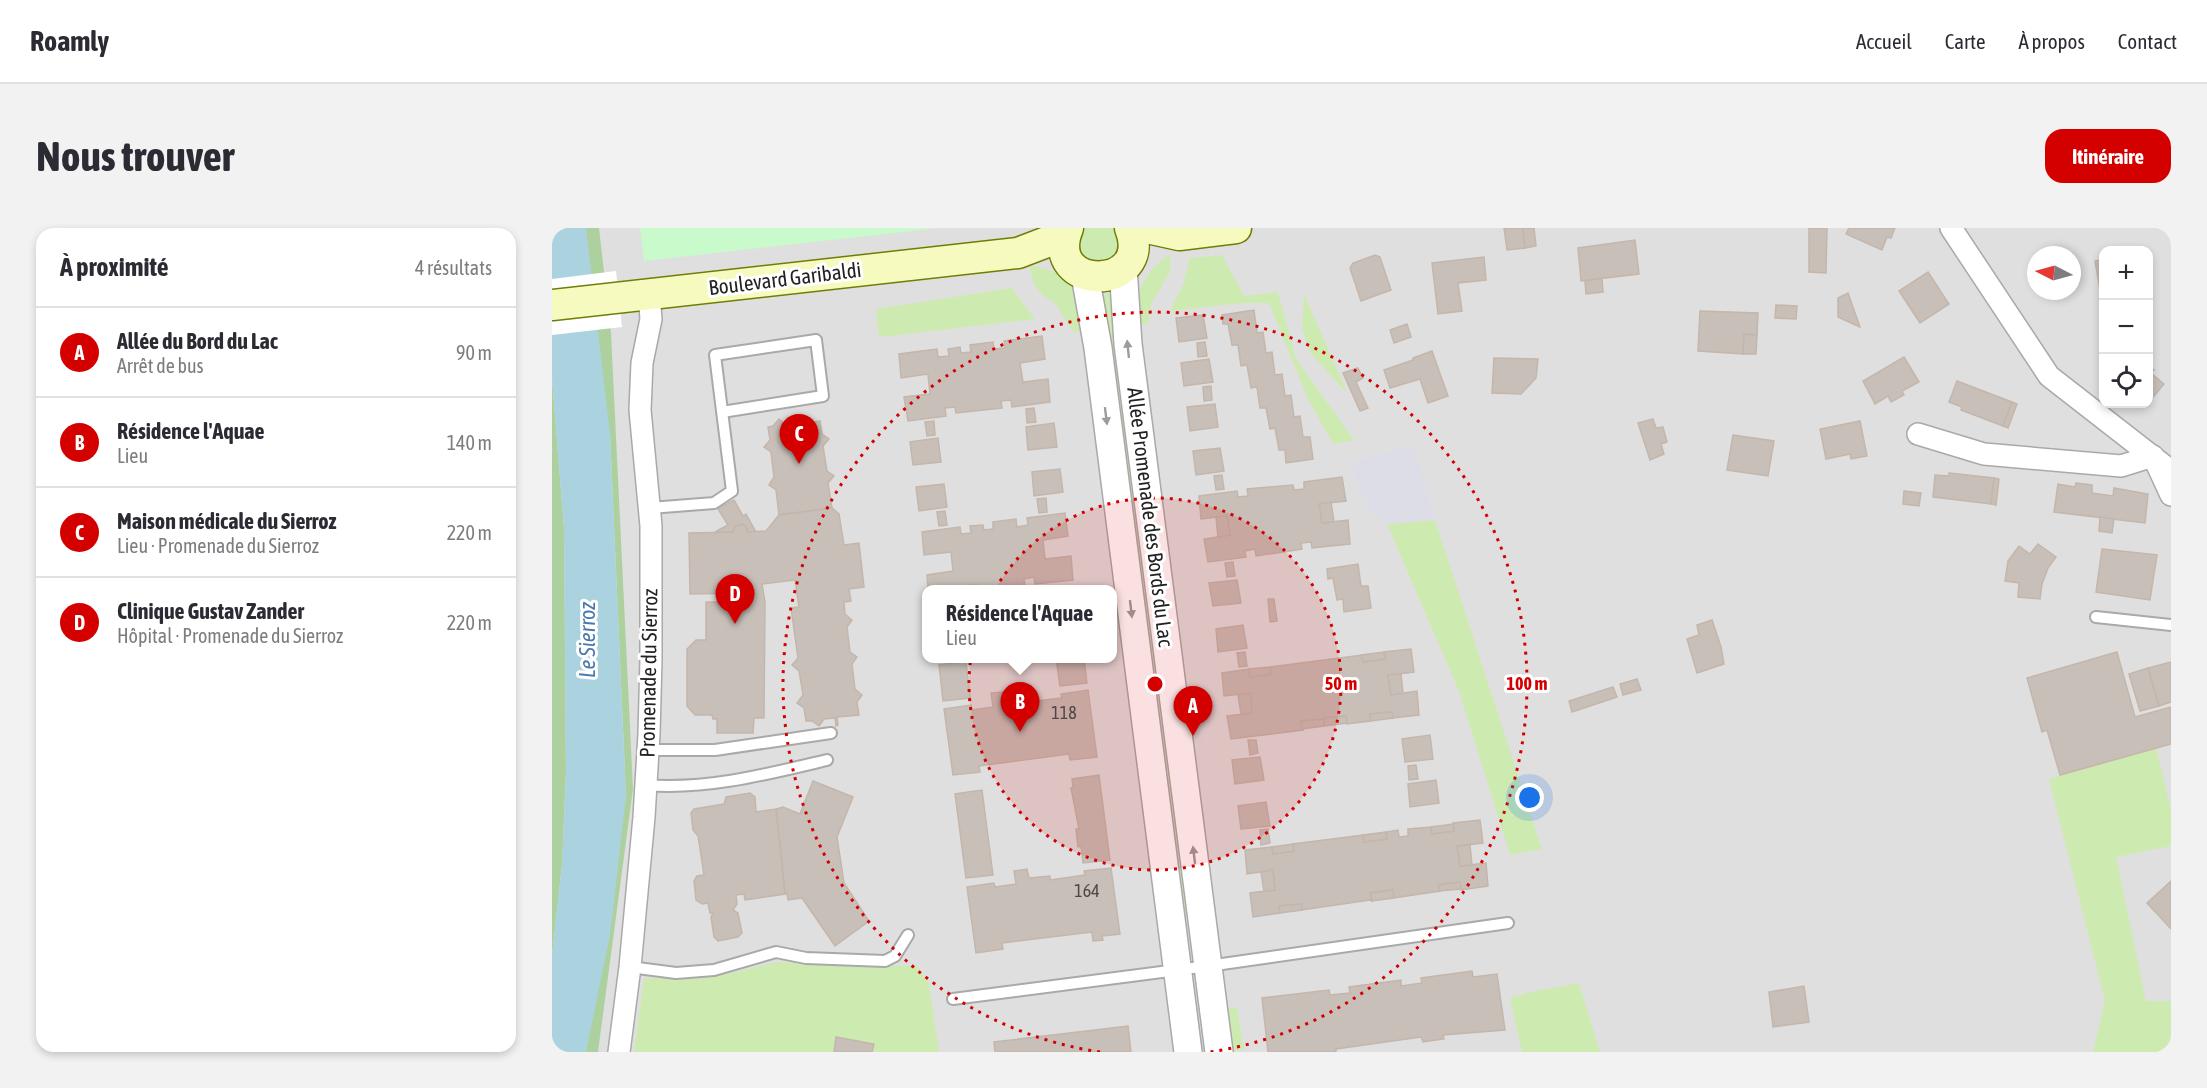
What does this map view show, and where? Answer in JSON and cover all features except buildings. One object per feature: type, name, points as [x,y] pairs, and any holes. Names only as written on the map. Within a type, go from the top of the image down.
[{"type":"main road","points":[[1127,262],[1133,246],[1130,228]]},
{"type":"main road","points":[[1148,228],[1179,234],[1236,228]]},
{"type":"main road","points":[[1127,262],[1179,234]]},
{"type":"main road","name":"Boulevard Garibaldi","points":[[552,305],[1018,253],[1072,250],[1106,277],[1127,262]]},
{"type":"street","points":[[1951,228],[2049,376],[2171,471]]},
{"type":"street","name":"Allée Promenade des Bords du Lac","points":[[1072,250],[1098,348],[1188,1052]]},
{"type":"street","name":"Allée Promenade des Bords du Lac","points":[[1127,262],[1128,344],[1219,1052]]},
{"type":"street","name":"Promenade du Sierroz","points":[[619,1052],[630,967],[648,750],[651,659],[650,508],[640,410],[642,363],[651,319],[649,295]]},
{"type":"street","points":[[1918,434],[1984,454],[2121,466],[2153,456]]},
{"type":"street","points":[[2153,456],[2171,495]]},
{"type":"lane","points":[[650,508],[714,503],[732,491],[722,412],[715,355],[816,340],[823,396],[722,412]]},
{"type":"lane","points":[[2096,617],[2171,625]]},
{"type":"lane","points":[[648,750],[715,750],[831,733]]},
{"type":"lane","points":[[646,785],[667,787],[748,779],[827,760]]},
{"type":"lane","points":[[953,999],[1208,966],[1508,923]]},
{"type":"lane","points":[[630,967],[676,973],[714,970],[776,952],[806,958],[885,961],[895,956],[908,935]]},
{"type":"shaded area","points":[[552,228],[2171,228],[2171,1052],[552,1052]]},
{"type":"shaded area","points":[[1413,444],[1435,520],[1387,524],[1370,512],[1351,463]]},
{"type":"green space","points":[[552,228],[599,228],[611,333],[633,789],[598,1052],[586,1052],[626,796],[610,434]]},
{"type":"green space","points":[[640,228],[939,228],[644,261]]},
{"type":"green space","points":[[1082,228],[1115,228],[1119,236],[1119,243],[1113,256],[1101,262],[1093,262],[1086,258],[1078,247]]},
{"type":"green space","points":[[1170,254],[1170,272],[1151,304],[1148,325],[1137,322],[1138,300],[1143,283],[1153,269]]},
{"type":"green space","points":[[1222,255],[1244,296],[1278,292],[1296,359],[1354,440],[1333,444],[1308,399],[1269,303],[1243,303],[1170,311],[1183,285],[1190,258]]},
{"type":"green space","points":[[1029,265],[1056,273],[1072,285],[1090,330],[1073,332],[1055,303],[1042,295],[1033,282]]},
{"type":"green space","points":[[1012,288],[1035,319],[879,337],[876,309]]},
{"type":"green space","points":[[1116,292],[1197,914],[1180,916],[1098,296]]},
{"type":"green space","points":[[1304,294],[1347,393],[1311,354],[1302,329]]},
{"type":"green space","points":[[552,378],[564,528],[566,772],[562,865],[552,956]]},
{"type":"green space","points":[[1435,520],[1542,849],[1510,855],[1459,691],[1387,524]]},
{"type":"green space","points":[[2156,748],[2171,810],[2171,846],[2116,857],[2146,1001],[2171,1001],[2171,1052],[2093,1052],[2105,1001],[2049,779]]},
{"type":"green space","points":[[776,962],[917,966],[929,984],[939,1052],[634,1052],[644,978],[697,979]]},
{"type":"green space","points":[[1579,983],[1600,1052],[1522,1052],[1510,998]]},
{"type":"green space","points":[[1228,1008],[1237,1008],[1244,1049],[1228,1052],[1224,1014]]},
{"type":"water","name":"Le Sierroz","points":[[552,228],[586,228],[610,434],[626,796],[610,935],[586,1052],[552,1052],[552,956],[562,865],[566,772],[564,528],[552,378]]},
{"type":"pier","points":[[616,271],[622,327],[552,335],[552,279]]},
{"type":"place","name":"Maison médicale du Sierroz","points":[[799,464]]},
{"type":"place","name":"Clinique Gustav Zander","points":[[735,624]]},
{"type":"place","name":"Résidence l'Aquae","points":[[1020,732]]},
{"type":"place","name":"Allée du Bord du Lac","points":[[1193,736]]}]
